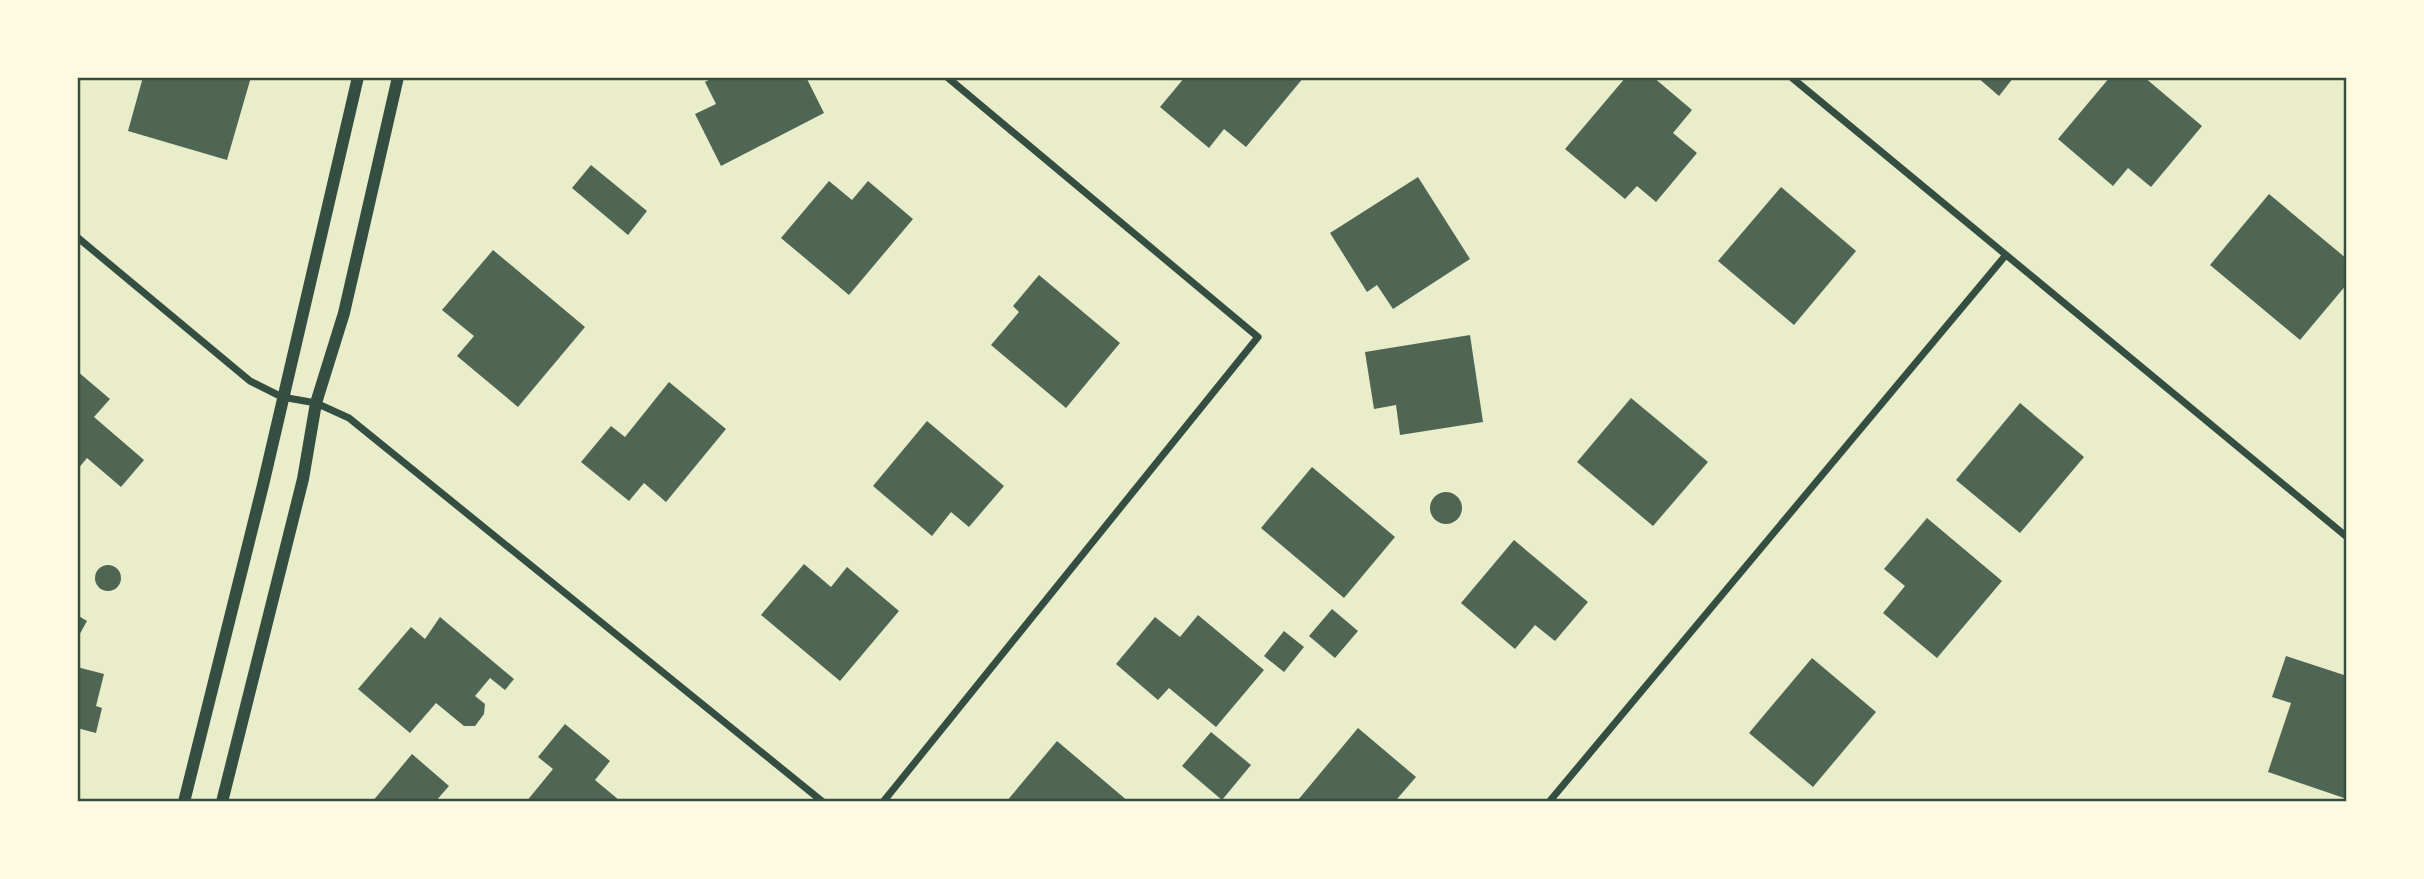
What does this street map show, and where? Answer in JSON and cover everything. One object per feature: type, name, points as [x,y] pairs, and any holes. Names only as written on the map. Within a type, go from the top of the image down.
[{"type":"street","points":[[184,802],[358,77]]},
{"type":"street","points":[[222,802],[303,479],[316,403],[344,313],[398,77]]},
{"type":"street","points":[[883,802],[1258,337],[947,77]]},
{"type":"street","points":[[1791,77],[2347,537]]},
{"type":"street","points":[[77,237],[250,381],[282,397],[316,403],[349,418],[824,802]]},
{"type":"street","points":[[1549,802],[2005,256]]},
{"type":"building","points":[[143,77],[251,77],[227,160],[128,131]]},
{"type":"building","points":[[714,77],[806,77],[824,113],[721,166],[695,114],[716,104],[705,82]]},
{"type":"building","points":[[1185,77],[1304,77],[1246,147],[1224,129],[1209,148],[1160,107]]},
{"type":"building","points":[[1626,77],[1653,77],[1692,110],[1673,133],[1697,153],[1656,202],[1637,186],[1625,199],[1565,149]]},
{"type":"building","points":[[1977,77],[2014,77],[1999,96]]},
{"type":"building","points":[[2110,77],[2144,77],[2202,126],[2151,187],[2128,168],[2113,186],[2058,139]]},
{"type":"building","points":[[591,165],[647,211],[628,235],[572,188]]},
{"type":"building","points":[[1418,177],[1470,259],[1393,309],[1377,285],[1367,292],[1330,233]]},
{"type":"building","points":[[829,181],[852,200],[868,181],[913,219],[849,295],[781,238]]},
{"type":"building","points":[[1781,187],[1856,251],[1794,325],[1718,261]]},
{"type":"building","points":[[2269,194],[2347,259],[2347,284],[2300,340],[2210,265]]},
{"type":"building","points":[[493,250],[585,327],[518,407],[457,356],[474,336],[442,310]]},
{"type":"building","points":[[1039,275],[1120,343],[1066,408],[991,345],[1019,312],[1013,306]]},
{"type":"building","points":[[1470,335],[1483,422],[1400,435],[1396,405],[1374,409],[1365,352]]},
{"type":"building","points":[[77,371],[110,399],[94,417],[144,460],[121,487],[87,458],[77,470]]},
{"type":"building","points":[[669,382],[726,429],[666,502],[644,483],[629,501],[581,462],[611,426],[625,437]]},
{"type":"building","points":[[1631,398],[1708,462],[1653,526],[1577,462]]},
{"type":"building","points":[[2020,403],[2084,457],[2020,533],[1956,480]]},
{"type":"building","points":[[927,421],[1004,486],[969,527],[951,512],[932,536],[873,486]]},
{"type":"building","points":[[1312,467],[1395,537],[1344,598],[1261,528]]},
{"type":"building","points":[[1446,492],[1458,496],[1462,508],[1458,520],[1446,524],[1434,520],[1430,508],[1434,496]]},
{"type":"building","points":[[1927,518],[2002,581],[1937,658],[1883,613],[1905,586],[1884,569]]},
{"type":"building","points":[[1514,540],[1588,602],[1555,641],[1535,625],[1515,649],[1461,603]]},
{"type":"building","points":[[804,564],[831,587],[847,567],[899,611],[840,681],[761,615]]},
{"type":"building","points":[[108,565],[117,569],[121,578],[117,587],[108,591],[99,587],[95,578],[99,569]]},
{"type":"building","points":[[1332,609],[1358,631],[1335,658],[1309,636]]},
{"type":"building","points":[[77,615],[87,621],[77,639]]},
{"type":"building","points":[[1198,615],[1264,670],[1216,727],[1169,688],[1158,700],[1116,664],[1155,617],[1180,637]]},
{"type":"building","points":[[440,617],[514,679],[505,690],[490,678],[475,696],[485,704],[484,714],[475,726],[464,726],[436,703],[410,733],[358,689],[411,627],[425,639]]},
{"type":"building","points":[[1284,631],[1304,647],[1284,672],[1264,656]]},
{"type":"building","points":[[2286,656],[2347,676],[2347,799],[2268,772],[2291,703],[2272,697]]},
{"type":"building","points":[[1812,658],[1876,712],[1813,787],[1749,733]]},
{"type":"building","points":[[77,667],[104,674],[96,706],[102,708],[96,733],[77,728]]},
{"type":"building","points":[[565,724],[610,761],[595,780],[619,800],[617,802],[526,802],[553,769],[538,757]]},
{"type":"building","points":[[1358,728],[1416,777],[1397,799],[1400,802],[1298,800]]},
{"type":"building","points":[[1211,732],[1251,765],[1222,800],[1182,766]]},
{"type":"building","points":[[1057,741],[1129,802],[1006,802]]},
{"type":"building","points":[[412,754],[449,786],[435,802],[372,802]]}]
